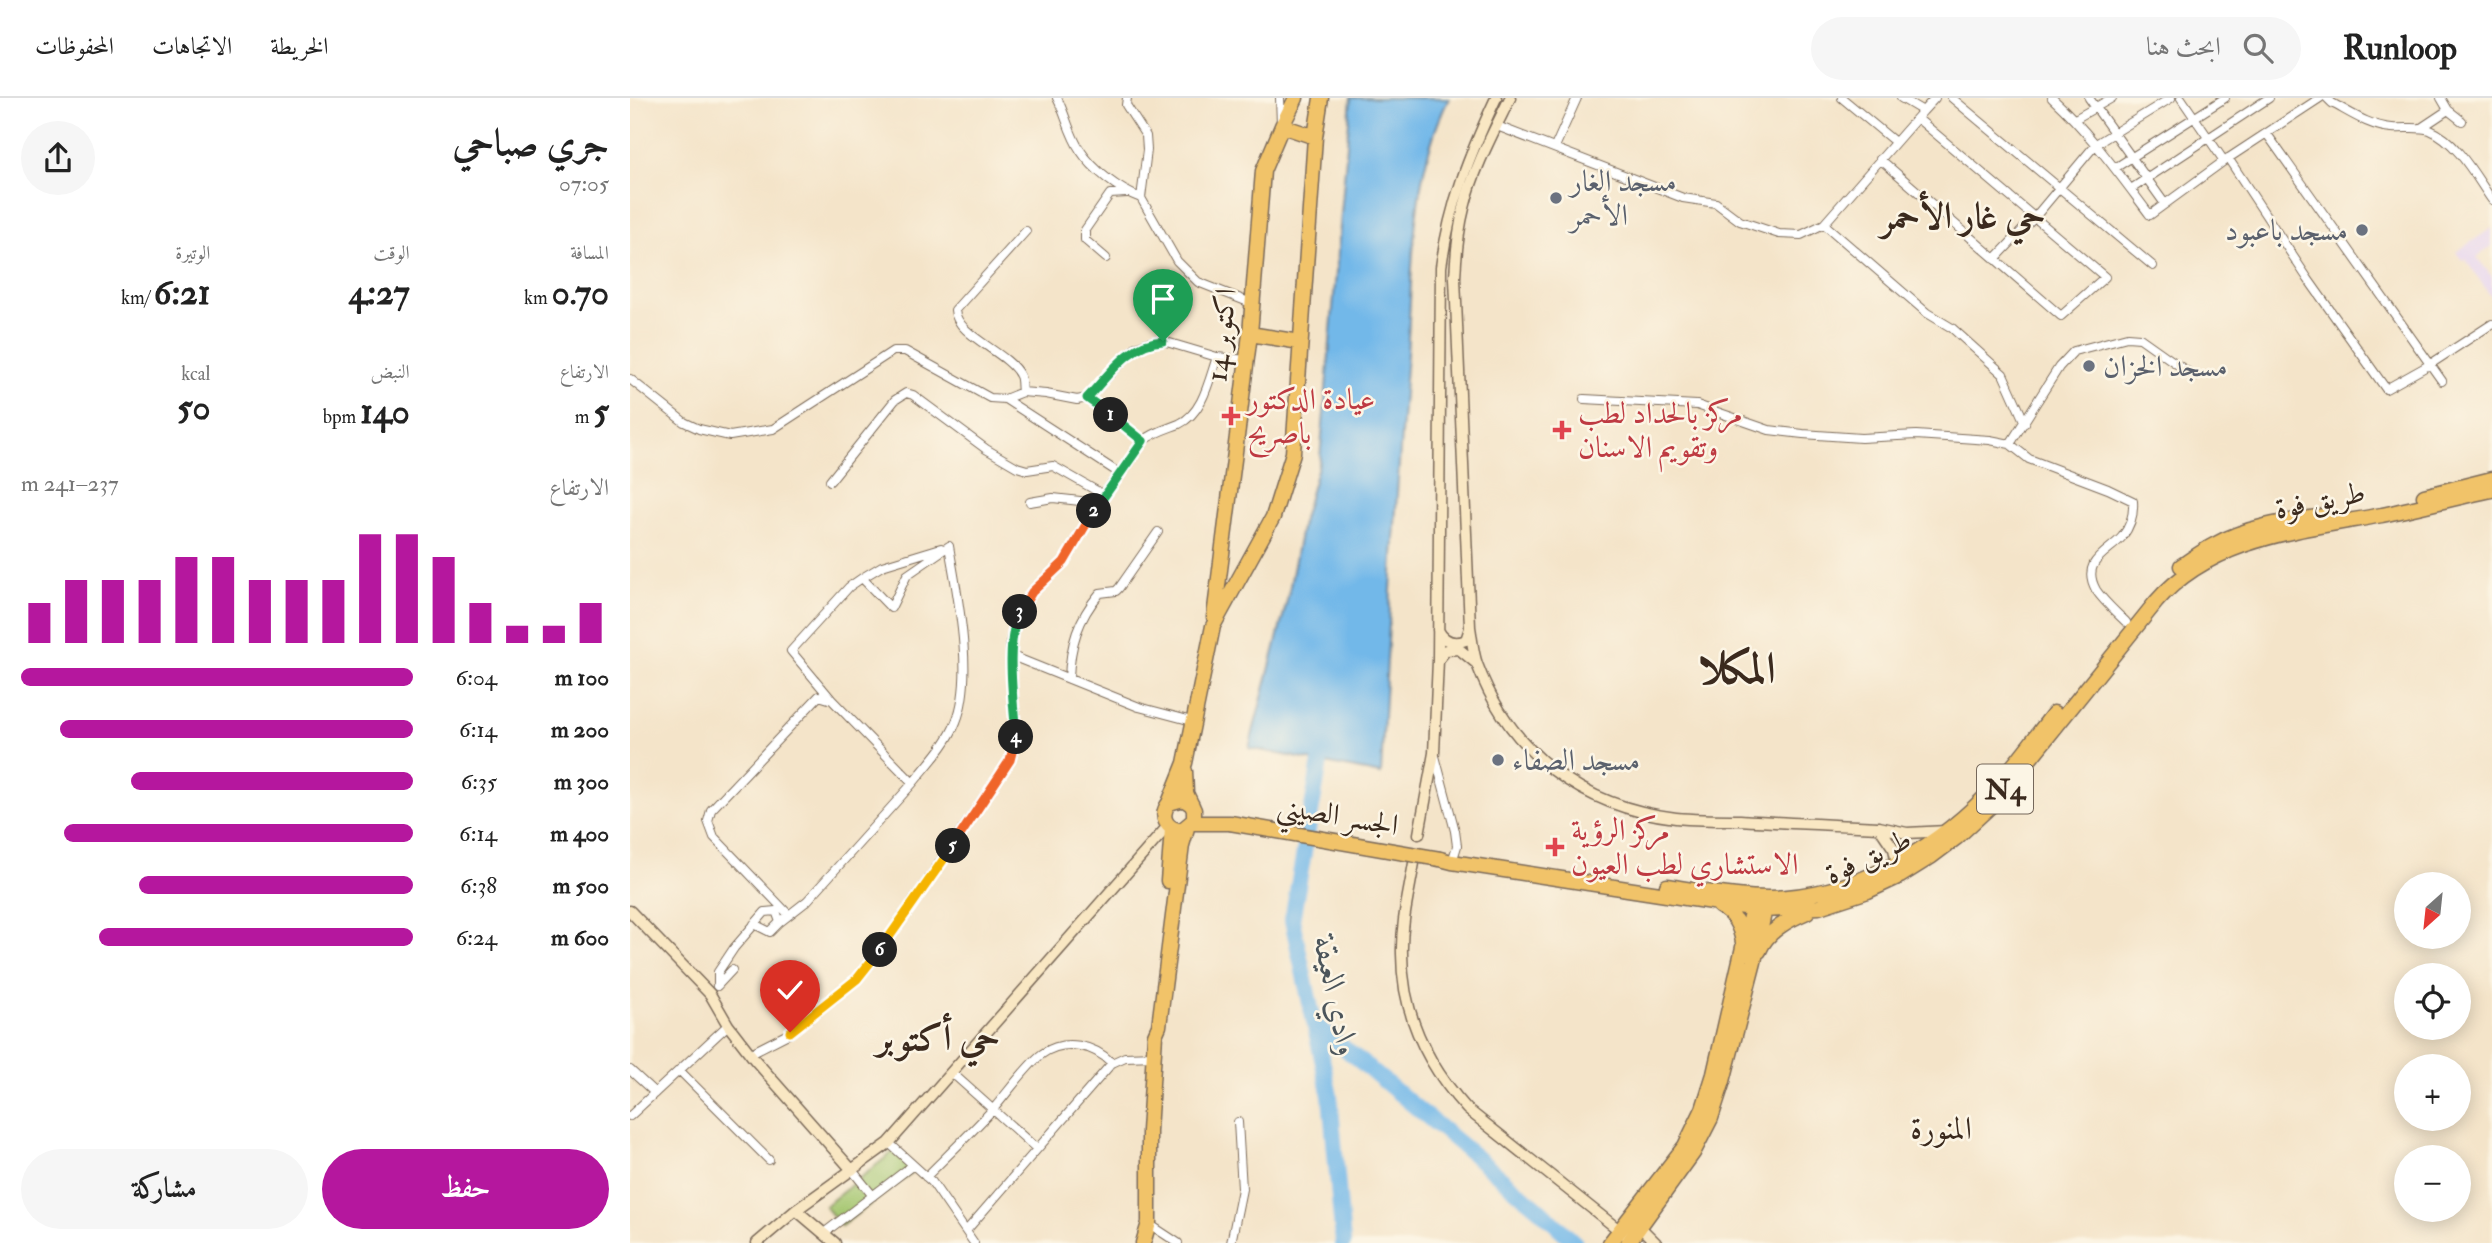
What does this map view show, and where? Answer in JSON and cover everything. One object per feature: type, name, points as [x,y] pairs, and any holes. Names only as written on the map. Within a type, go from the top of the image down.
[{"type":"highway","name":"14 اكتوبر","points":[[1213,626],[1250,334],[1263,172],[1296,98]]},
{"type":"highway","points":[[1143,1243],[1147,1218],[1155,1035],[1151,1025],[1184,820],[1185,763],[1213,626],[1273,517],[1293,453],[1315,137],[1321,98]]},
{"type":"highway","points":[[1282,126],[1315,137]]},
{"type":"highway","points":[[1250,334],[1300,342]]},
{"type":"highway","name":"طريق فوة","points":[[1448,860],[1711,903],[1819,907],[1868,891],[1947,831],[1987,796],[2126,622],[2179,567],[2214,544],[2492,479]]},
{"type":"highway","name":"طريق فوة","points":[[1448,860],[1759,903],[1842,887],[1898,869],[1956,838],[1996,801],[2167,588],[2185,574],[2267,531],[2492,490]]},
{"type":"highway","points":[[1184,820],[1163,817],[1185,763]]},
{"type":"highway","name":"الجسر الصيني","points":[[1169,803],[1183,799],[1184,820],[1226,822],[1448,860]]},
{"type":"highway","points":[[1711,903],[1727,911],[1738,924],[1748,957]]},
{"type":"highway","points":[[1610,1243],[1629,1239],[1635,1222],[1685,1146],[1703,1109],[1748,957],[1759,903]]},
{"type":"highway","points":[[1748,957],[1777,929],[1793,918],[1819,907]]},
{"type":"highway","points":[[1132,1243],[1147,1218]]},
{"type":"main road","points":[[1419,834],[1434,753],[1438,660],[1441,267],[1453,202],[1465,167],[1496,98]]},
{"type":"main road","points":[[1510,98],[1464,206],[1457,241],[1455,278],[1470,627],[1476,663],[1497,707],[1530,751],[1576,787],[1626,807],[1675,818],[1879,827],[1907,833],[1947,831]]},
{"type":"main road","points":[[1437,627],[1443,638],[1454,643],[1466,640],[1470,627]]},
{"type":"main road","points":[[1438,660],[1446,650],[1459,649],[1476,663]]},
{"type":"main road","points":[[757,1243],[796,1210],[888,1143],[1184,820]]},
{"type":"main road","points":[[1879,827],[1894,849],[1898,869]]},
{"type":"main road","points":[[1414,863],[1404,924],[1404,982],[1418,1038],[1431,1064],[1447,1088],[1467,1110],[1629,1239]]},
{"type":"main road","points":[[630,911],[710,994],[729,1026],[852,1170]]},
{"type":"main road","points":[[796,1210],[835,1243]]},
{"type":"main road","points":[[1635,1222],[1656,1243]]},
{"type":"street","points":[[1057,98],[1080,150],[1097,169],[1127,193],[1141,198]]},
{"type":"street","points":[[1128,98],[1126,105],[1146,136],[1147,150],[1141,198],[1177,261],[1202,284],[1251,303]]},
{"type":"street","points":[[1280,98],[1282,126]]},
{"type":"street","points":[[1555,147],[1577,98]]},
{"type":"street","points":[[1842,98],[1895,142]]},
{"type":"street","points":[[1880,159],[2061,316],[2105,277],[1900,98]]},
{"type":"street","points":[[1497,126],[1683,198],[1716,203],[1740,221],[1779,234],[1801,235],[1824,224],[1935,98]]},
{"type":"street","points":[[1952,98],[2153,267]]},
{"type":"street","points":[[2052,98],[2096,144],[2150,215],[2226,159],[2320,98]]},
{"type":"street","points":[[2089,98],[2165,204]]},
{"type":"street","points":[[2075,120],[2112,98]]},
{"type":"street","points":[[1996,259],[2096,144],[2171,98]]},
{"type":"street","points":[[2181,98],[2386,389],[2492,324]]},
{"type":"street","points":[[2115,168],[2225,98]]},
{"type":"street","points":[[2131,189],[2269,98]]},
{"type":"street","points":[[2328,98],[2332,103],[2367,122],[2391,128],[2421,128],[2434,132],[2462,155],[2492,200]]},
{"type":"street","points":[[2441,98],[2448,110],[2462,121]]},
{"type":"street","points":[[2421,128],[2448,110]]},
{"type":"street","points":[[2267,134],[2442,381]]},
{"type":"street","points":[[1106,258],[1086,240],[1085,230],[1110,194],[1127,193]]},
{"type":"street","points":[[1824,224],[1927,313],[1952,328],[2003,374],[2025,423]]},
{"type":"street","points":[[1021,392],[1020,377],[1011,365],[958,322],[955,310],[1026,231]]},
{"type":"street","points":[[2010,444],[2059,367],[2074,351],[2127,337],[2140,338],[2195,377]]},
{"type":"street","points":[[630,379],[684,422],[699,429],[730,436],[774,429],[893,351],[905,351],[990,398],[1005,399],[1021,392],[1077,400],[1087,398],[1136,347],[1149,342],[1163,341],[1217,357],[1246,360]]},
{"type":"street","points":[[751,1053],[790,1032],[857,979],[967,826],[1010,760],[1016,739],[1010,643],[1016,620],[1032,592],[1064,562],[1098,503],[1143,441],[1150,435],[1182,423],[1198,406],[1217,357]]},
{"type":"street","points":[[830,481],[895,400],[906,393],[913,395],[986,449],[1017,467],[1027,470],[1054,466],[1104,495]]},
{"type":"street","points":[[1087,398],[1143,441]]},
{"type":"street","points":[[1584,398],[1698,404],[1769,430],[1803,434],[1861,438],[1916,435],[2010,444],[2029,459],[2133,501],[2134,516],[2122,537],[2097,557],[2092,575],[2095,587],[2104,600],[2126,622]]},
{"type":"street","points":[[1005,399],[1119,473]]},
{"type":"street","points":[[1030,502],[1053,498],[1098,503]]},
{"type":"street","points":[[1069,679],[1074,638],[1081,620],[1100,593],[1116,591],[1158,532]]},
{"type":"street","points":[[862,578],[891,608],[907,575],[949,546]]},
{"type":"street","points":[[912,783],[832,700],[791,651],[849,587],[862,578],[882,566],[949,546]]},
{"type":"street","points":[[754,924],[770,932],[807,901],[912,783],[946,740],[961,709],[965,662],[949,546]]},
{"type":"street","points":[[1012,656],[1139,707],[1192,721]]},
{"type":"street","points":[[789,915],[714,837],[708,821],[711,810],[819,696],[832,700]]},
{"type":"street","points":[[1434,753],[1457,846],[1448,860]]},
{"type":"street","points":[[718,985],[718,972],[734,948],[765,912],[776,911],[780,922]]},
{"type":"street","points":[[710,994],[732,970]]},
{"type":"street","points":[[630,1116],[729,1026]]},
{"type":"street","points":[[926,1177],[1042,1054],[1071,1045],[1091,1047],[1103,1053],[1112,1063]]},
{"type":"street","points":[[966,1231],[1112,1063],[1134,1055],[1154,1056]]},
{"type":"street","points":[[630,1070],[655,1093]]},
{"type":"street","points":[[679,1070],[769,1160]]},
{"type":"street","points":[[951,1072],[1037,1149]]},
{"type":"street","points":[[1231,1243],[1242,1189],[1238,1122]]},
{"type":"street","points":[[888,1143],[926,1177],[974,1243]]},
{"type":"street","points":[[824,1233],[913,1165]]},
{"type":"street","points":[[852,1170],[873,1196]]},
{"type":"street","points":[[1147,1218],[1178,1243]]},
{"type":"shaded area","points":[[2492,228],[2492,246],[2477,257],[2492,277],[2492,298],[2465,259],[2462,260],[2456,252]]},
{"type":"green space","points":[[894,1151],[916,1170],[841,1226],[825,1206]]},
{"type":"water","points":[[1351,98],[1449,98],[1427,159],[1416,223],[1381,774],[1249,748],[1288,597],[1302,523],[1320,459]]},
{"type":"waterway","name":"وادي العيقة","points":[[1320,762],[1292,920],[1330,1096],[1343,1243]]},
{"type":"waterway","points":[[1314,1023],[1540,1210],[1575,1243]]},
{"type":"place","name":"مسجد الغار الأحمر","points":[[1556,198]]},
{"type":"place","name":"مسجد باعبود","points":[[2362,230]]},
{"type":"place","name":"مسجد الخزان","points":[[2089,366]]},
{"type":"place","name":"عيادة الدكتور باصريح","points":[[1231,416]]},
{"type":"place","name":"مركز بالحداد لطب وتقويم الاسنان","points":[[1562,430]]},
{"type":"place","name":"مسجد الصفاء","points":[[1498,760]]},
{"type":"place","name":"مركز الرؤية الاستشاري لطب العيون","points":[[1555,847]]},
{"type":"district","name":"حي غار الأحمر","points":[[1963,215]]},
{"type":"district","name":"المكلا","points":[[1737,668]]},
{"type":"district","name":"حي أكتوبر","points":[[938,1037]]},
{"type":"district","name":"المنورة","points":[[1941,1128]]},
{"type":"route","points":[[790,1032],[857,979],[871,963],[1010,760],[1016,739],[1010,643],[1016,620],[1032,592],[1064,562],[1098,503],[1143,441],[1087,398],[1136,347],[1163,341]]}]
